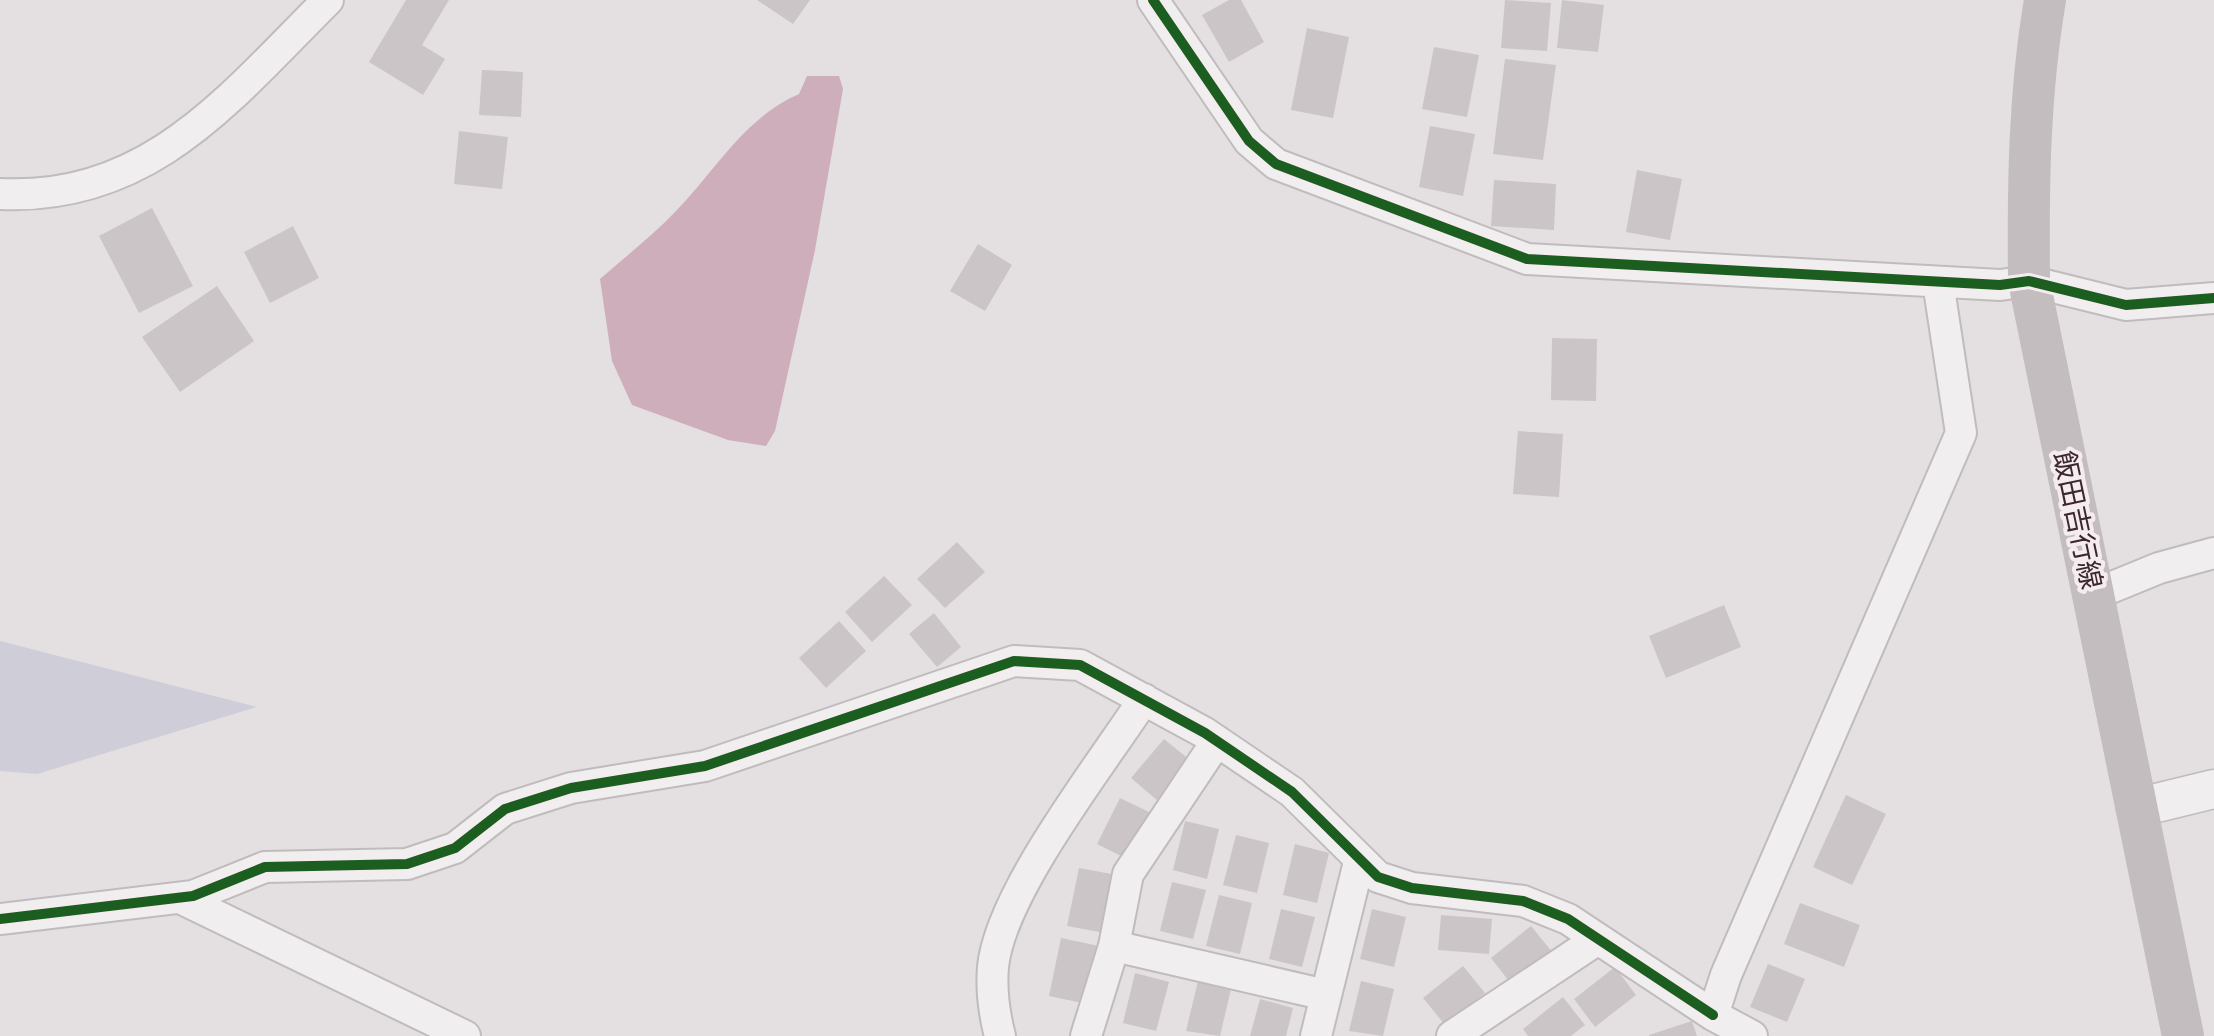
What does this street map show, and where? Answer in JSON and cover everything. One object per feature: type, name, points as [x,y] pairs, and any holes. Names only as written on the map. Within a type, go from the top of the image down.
[{"type":"main road","name":"飯田吉行線","points":[[2045,0],[2032,100],[2029,281],[2183,1036]]},
{"type":"street","points":[[0,194],[21,195],[80,184],[148,164],[199,128],[328,0]]},
{"type":"street","points":[[1153,0],[1249,141],[1276,164],[1526,259],[2000,285],[2029,281],[2126,305],[2214,298]]},
{"type":"street","points":[[1713,1015],[1734,957],[1961,433],[1938,282]]},
{"type":"street","points":[[2093,595],[2160,568],[2214,553]]},
{"type":"street","points":[[0,919],[180,898],[265,867],[407,864],[456,848],[504,808],[571,788],[704,766],[1014,661],[1080,665],[1217,741],[1292,792],[1378,878],[1412,888],[1523,901],[1568,919],[1713,1015],[1752,1036]]},
{"type":"street","points":[[1000,1036],[993,1008],[993,964],[1013,908],[1032,867],[1144,699]]},
{"type":"street","points":[[1086,1036],[1114,946],[1128,874],[1217,741]]},
{"type":"street","points":[[2136,808],[2214,789]]},
{"type":"street","points":[[1316,1036],[1359,862]]},
{"type":"street","points":[[180,898],[465,1036]]},
{"type":"street","points":[[1452,1036],[1598,939]]},
{"type":"street","points":[[1114,946],[1326,995]]},
{"type":"shaded area","points":[[807,76],[839,76],[843,89],[815,250],[775,431],[766,446],[728,440],[632,405],[612,361],[600,279],[676,211],[746,131],[799,94]]},
{"type":"shaded area","points":[[0,641],[257,707],[37,774],[0,771]]},
{"type":"building","points":[[406,0],[449,0],[422,45],[445,59],[423,95],[369,62]]},
{"type":"building","points":[[757,0],[810,0],[793,24]]},
{"type":"building","points":[[1229,0],[1241,0],[1264,42],[1229,62],[1202,15]]},
{"type":"building","points":[[1505,0],[1551,3],[1547,51],[1501,48]]},
{"type":"building","points":[[1562,0],[1604,5],[1598,52],[1557,48]]},
{"type":"building","points":[[1307,28],[1349,37],[1333,118],[1291,110]]},
{"type":"building","points":[[1434,47],[1479,55],[1467,117],[1422,109]]},
{"type":"building","points":[[1505,59],[1556,65],[1543,160],[1493,154]]},
{"type":"building","points":[[482,70],[523,72],[521,117],[479,115]]},
{"type":"building","points":[[1430,126],[1475,134],[1463,196],[1419,187]]},
{"type":"building","points":[[459,131],[508,137],[502,189],[454,184]]},
{"type":"building","points":[[1637,170],[1682,179],[1670,240],[1626,232]]},
{"type":"building","points":[[1494,180],[1556,184],[1554,230],[1491,226]]},
{"type":"building","points":[[152,208],[193,286],[139,313],[99,236]]},
{"type":"building","points":[[293,226],[319,278],[270,303],[244,252]]},
{"type":"building","points":[[978,244],[1012,265],[985,311],[950,291]]},
{"type":"building","points":[[217,286],[254,341],[180,392],[142,337]]},
{"type":"building","points":[[1552,338],[1597,339],[1596,401],[1551,400]]},
{"type":"building","points":[[1518,431],[1563,434],[1559,497],[1513,494]]},
{"type":"building","points":[[957,542],[985,572],[945,608],[917,579]]},
{"type":"building","points":[[884,576],[912,605],[872,642],[845,612]]},
{"type":"building","points":[[1724,605],[1741,647],[1666,678],[1649,636]]},
{"type":"building","points":[[934,613],[961,647],[937,667],[909,634]]},
{"type":"building","points":[[839,621],[866,651],[826,688],[799,658]]},
{"type":"building","points":[[1164,739],[1191,761],[1158,801],[1131,778]]},
{"type":"building","points":[[1846,795],[1886,814],[1852,885],[1813,867]]},
{"type":"building","points":[[1120,798],[1151,813],[1129,860],[1097,844]]},
{"type":"building","points":[[1185,821],[1219,829],[1207,879],[1173,870]]},
{"type":"building","points":[[1236,835],[1269,843],[1257,893],[1223,885]]},
{"type":"building","points":[[1295,844],[1329,853],[1317,903],[1283,895]]},
{"type":"building","points":[[1079,868],[1117,875],[1105,933],[1067,926]]},
{"type":"building","points":[[1172,882],[1206,890],[1193,939],[1160,931]]},
{"type":"building","points":[[1219,895],[1252,903],[1240,954],[1206,946]]},
{"type":"building","points":[[1800,903],[1860,925],[1844,967],[1784,944]]},
{"type":"building","points":[[1281,909],[1315,917],[1302,967],[1269,959]]},
{"type":"building","points":[[1372,909],[1406,917],[1394,967],[1360,959]]},
{"type":"building","points":[[1441,915],[1492,919],[1489,954],[1438,950]]},
{"type":"building","points":[[1531,926],[1553,953],[1512,985],[1491,958]]},
{"type":"building","points":[[1061,938],[1099,946],[1087,1004],[1049,996]]},
{"type":"building","points":[[1768,964],[1805,979],[1787,1022],[1750,1007]]},
{"type":"building","points":[[1463,966],[1485,993],[1445,1025],[1423,998]]},
{"type":"building","points":[[1615,967],[1636,995],[1595,1027],[1574,999]]},
{"type":"building","points":[[1135,973],[1169,982],[1156,1031],[1123,1023]]},
{"type":"building","points":[[1198,981],[1231,989],[1220,1036],[1186,1031]]},
{"type":"building","points":[[1361,981],[1394,989],[1383,1036],[1349,1031]]},
{"type":"building","points":[[1563,997],[1585,1025],[1571,1036],[1528,1036],[1523,1029]]},
{"type":"building","points":[[1260,999],[1293,1008],[1286,1036],[1250,1036]]},
{"type":"building","points":[[1692,1021],[1697,1036],[1649,1036],[1649,1035]]},
{"type":"cycle path","points":[[1153,0],[1249,141],[1276,164],[1527,259],[2000,285],[2029,281],[2126,305],[2214,298]]},
{"type":"cycle path","points":[[0,919],[193,896],[265,867],[407,864],[455,848],[505,809],[571,788],[705,766],[1014,661],[1080,665],[1205,733],[1292,792],[1378,877],[1412,888],[1523,901],[1568,919],[1713,1015]]}]
